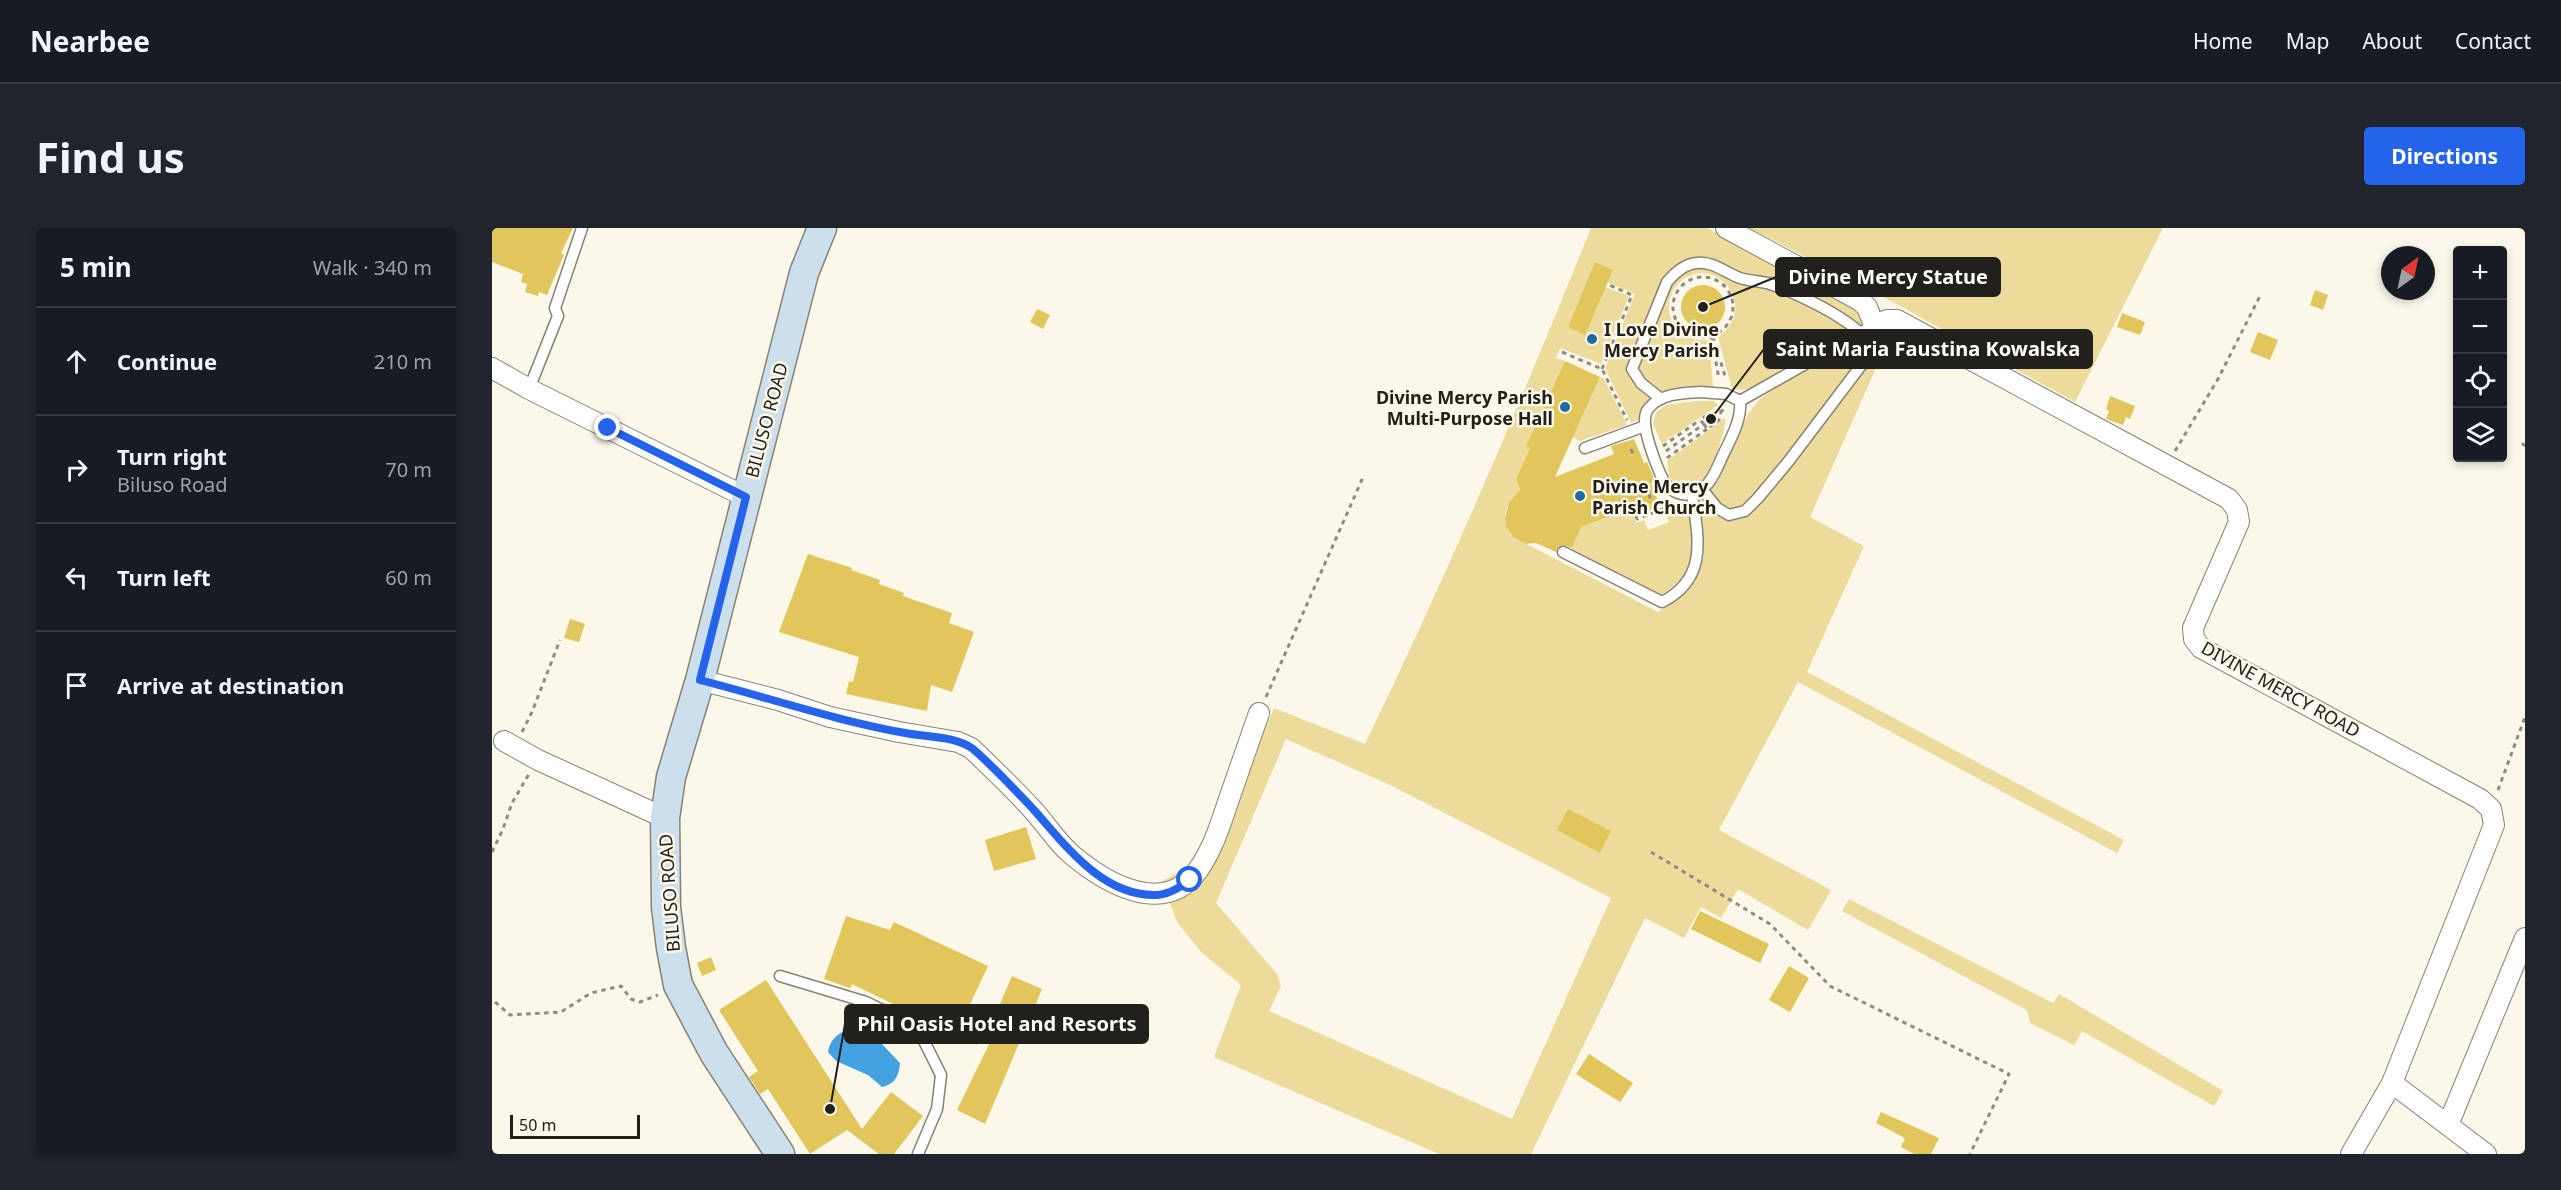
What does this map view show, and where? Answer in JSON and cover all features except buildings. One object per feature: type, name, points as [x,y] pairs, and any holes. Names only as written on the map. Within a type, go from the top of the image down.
[{"type":"street","name":"BILUSO ROAD","points":[[780,1154],[714,1053],[678,985],[666,907],[665,818],[671,777],[700,680],[804,273],[822,228]]},
{"type":"street","points":[[1726,228],[1852,295],[1867,307],[1868,329]]},
{"type":"street","name":"DIVINE MERCY ROAD","points":[[1868,329],[1887,320],[1897,320],[2229,499],[2237,510],[2239,522],[2193,628],[2194,639],[2201,648],[2480,799],[2491,809]]},
{"type":"street","points":[[492,368],[529,389],[746,497]]},
{"type":"street","points":[[700,680],[778,700],[830,717],[958,742],[971,748],[1034,811],[1070,853],[1104,879],[1132,891],[1158,895],[1174,891],[1190,880],[1199,870],[1216,839],[1259,713]]},
{"type":"street","points":[[509,744],[538,760],[665,818]]},
{"type":"street","points":[[2351,1154],[2392,1083],[2494,825],[2491,809]]},
{"type":"street","points":[[2448,1125],[2525,938]]},
{"type":"street","points":[[2392,1083],[2486,1154]]},
{"type":"lane","points":[[529,389],[558,316],[555,308],[582,228]]},
{"type":"lane","points":[[1661,399],[1641,383],[1632,369],[1654,320],[1662,292],[1676,272],[1686,266],[1697,263],[1710,264],[1742,279],[1774,286],[1868,329],[1869,343],[1866,359],[1788,462],[1752,504],[1739,514],[1729,515],[1697,492]]},
{"type":"lane","name":"DIVINE MERCY ROAD","points":[[1730,397],[1868,329]]},
{"type":"lane","points":[[1701,392],[1730,397],[1739,416],[1710,481],[1697,492],[1676,493],[1664,480],[1645,426],[1647,411],[1661,399],[1701,392]]},
{"type":"lane","points":[[1585,448],[1645,426]]},
{"type":"lane","points":[[1563,552],[1662,602],[1681,589],[1697,562],[1697,492]]},
{"type":"lane","points":[[780,976],[866,1002],[897,1017],[923,1039],[941,1075],[937,1109],[918,1154]]},
{"type":"path","points":[[1709,277],[1718,280],[1733,301],[1731,318],[1727,325],[1713,336],[1694,336],[1686,333],[1672,312],[1674,295],[1679,288],[1693,278],[1709,277]]},
{"type":"path","points":[[1602,369],[1632,295],[1606,284]]},
{"type":"path","points":[[2167,466],[2218,379],[2261,294]]},
{"type":"path","points":[[1713,336],[1730,397]]},
{"type":"path","points":[[1667,458],[1719,420],[1730,397],[1713,336]]},
{"type":"path","points":[[1562,352],[1602,369],[1632,431]]},
{"type":"path","points":[[1663,446],[1712,412],[1721,412]]},
{"type":"path","points":[[1701,420],[1707,429]]},
{"type":"path","points":[[1665,452],[1704,424]]},
{"type":"path","points":[[1631,449],[1634,456]]},
{"type":"path","points":[[1259,713],[1364,475]]},
{"type":"path","points":[[1632,508],[1637,519],[1666,508],[1676,493]]},
{"type":"path","points":[[1648,494],[1651,501]]},
{"type":"path","points":[[509,744],[532,712],[560,640]]},
{"type":"path","points":[[2491,809],[2525,717]]},
{"type":"path","points":[[492,852],[512,803],[538,760]]},
{"type":"path","points":[[1650,852],[1770,924],[1830,986],[2009,1074],[1970,1154]]},
{"type":"path","points":[[495,1002],[510,1015],[561,1012],[591,993],[621,986],[631,999],[640,1002],[678,985]]},
{"type":"shaded area","points":[[1591,228],[1707,228],[1850,303],[1867,324],[1752,387],[1744,390],[1732,389],[1718,337],[1730,325],[1735,312],[1734,299],[1729,288],[1720,279],[1708,274],[1695,274],[1681,281],[1674,289],[1669,302],[1670,314],[1676,327],[1687,336],[1709,340],[1713,386],[1678,387],[1657,393],[1642,408],[1638,420],[1631,423],[1605,368],[1635,294],[1607,282],[1595,263],[1568,327],[1585,334],[1605,287],[1629,296],[1601,364],[1560,348],[1556,358],[1565,361],[1527,447],[1530,448],[1516,479],[1521,493],[1510,502],[1505,513],[1506,525],[1513,537],[1658,612],[1688,589],[1702,566],[1704,537],[1698,501],[1707,495],[1718,481],[1748,414],[1760,399],[1778,386],[1889,326],[1891,334],[1810,517],[1864,546],[1807,672],[2124,840],[2117,853],[1798,682],[1719,830],[1831,890],[1808,930],[1738,889],[1721,918],[1701,907],[1684,938],[1645,918],[1531,1154],[1439,1154],[1214,1057],[1241,985],[1201,952],[1177,922],[1162,881],[1185,869],[1208,839],[1248,723],[1265,729],[1274,708],[1365,744],[1454,552]],"holes":[[[1286,739],[1388,784],[1611,898],[1512,1119],[1269,1011],[1281,986],[1277,974],[1216,903]]]},
{"type":"shaded area","points":[[1749,228],[2163,228],[2075,402],[1880,295]]},
{"type":"shaded area","points":[[1600,377],[1604,379],[1627,425],[1580,441],[1573,437]]},
{"type":"shaded area","points":[[1714,401],[1718,405],[1662,444],[1653,424],[1656,412],[1666,405]]},
{"type":"shaded area","points":[[1725,418],[1718,450],[1703,479],[1696,485],[1687,487],[1674,483],[1670,477],[1667,461]]},
{"type":"shaded area","points":[[1685,503],[1692,530],[1692,555],[1682,576],[1661,595],[1571,550],[1581,527],[1631,509],[1636,523],[1644,520],[1648,530],[1669,522],[1664,511]]},
{"type":"shaded area","points":[[1849,899],[2053,1003],[2059,994],[2223,1091],[2214,1106],[2082,1031],[2074,1045],[2030,1023],[2027,1010],[1842,911]]},
{"type":"water","points":[[853,1027],[878,1040],[900,1063],[899,1072],[893,1082],[882,1087],[868,1075],[836,1061],[828,1052],[836,1036]]},
{"type":"place","name":"Divine Mercy Statue","points":[[1703,307]]},
{"type":"place","name":"I Love Divine Mercy Parish","points":[[1592,339]]},
{"type":"place","name":"Divine Mercy Parish Multi-Purpose Hall","points":[[1565,407]]},
{"type":"place","name":"Saint Maria Faustina Kowalska","points":[[1711,419]]},
{"type":"place","name":"Divine Mercy Parish Church","points":[[1580,496]]},
{"type":"place","name":"Phil Oasis Hotel and Resorts","points":[[830,1109]]},
{"type":"route","points":[[608,428],[746,497],[700,680],[778,700],[830,717],[958,742],[971,748],[1034,811],[1070,853],[1104,879],[1132,891],[1158,895],[1174,891],[1190,880]]}]
